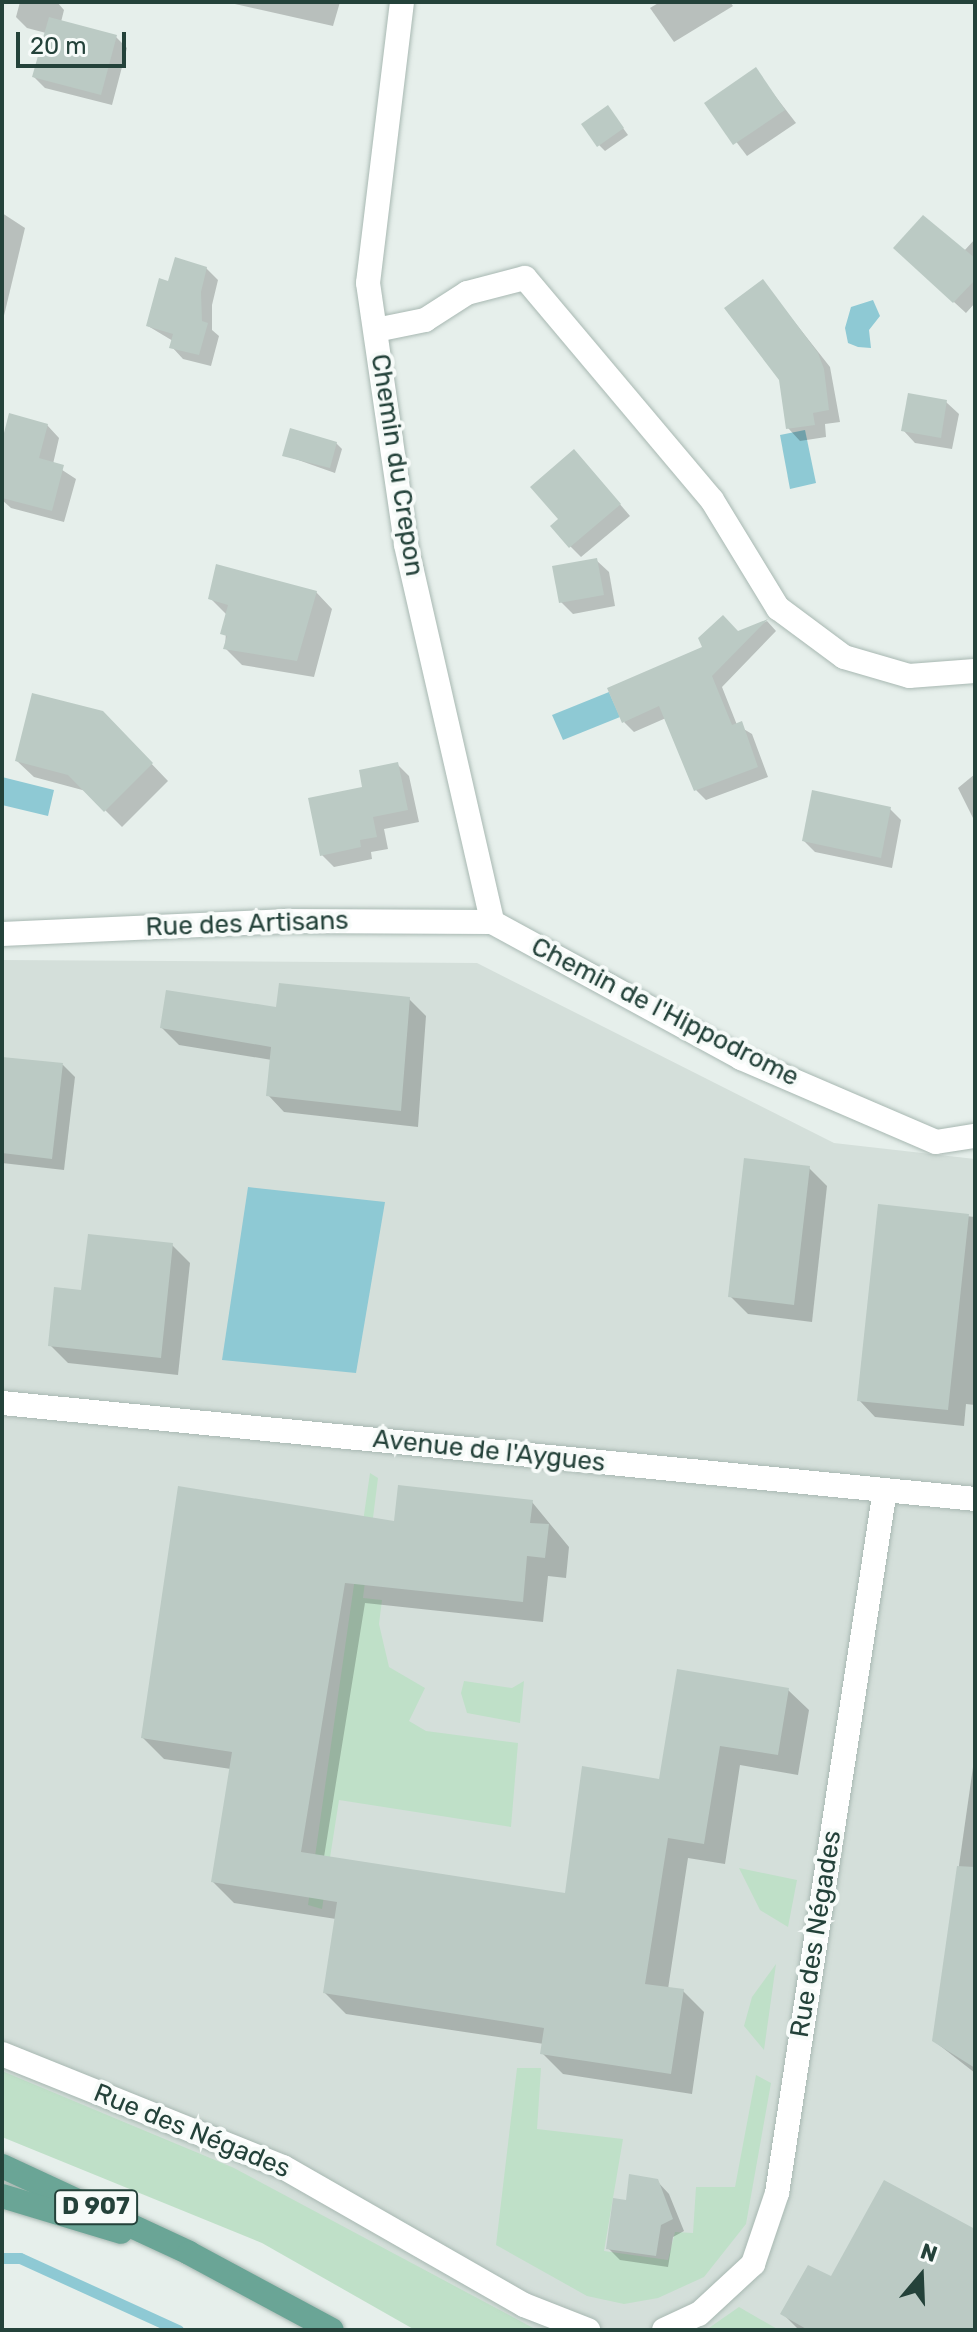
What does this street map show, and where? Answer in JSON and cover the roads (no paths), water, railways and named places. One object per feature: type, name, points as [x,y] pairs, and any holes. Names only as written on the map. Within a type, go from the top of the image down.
[{"type":"main road","name":"D 907","points":[[2,2166],[189,2253],[332,2330]]},
{"type":"main road","name":"D 907","points":[[2,2196],[189,2253]]},
{"type":"street","name":"Chemin du Crepon","points":[[402,2],[368,283],[406,545],[492,922]]},
{"type":"street","points":[[376,330],[425,320],[467,293],[525,278],[712,500],[778,608],[844,657],[909,676],[975,671]]},
{"type":"street","name":"Rue des Artisans","points":[[2,934],[283,921],[492,922]]},
{"type":"street","name":"Chemin de l'Hippodrome","points":[[492,922],[741,1058],[936,1142],[975,1136]]},
{"type":"street","name":"Avenue de l'Aygues","points":[[2,1403],[975,1499]]},
{"type":"street","name":"Rue des Négades","points":[[664,2330],[699,2314],[753,2264],[777,2193],[885,1490]]},
{"type":"street","name":"Rue des Négades","points":[[2,2054],[283,2167],[524,2305],[588,2330]]},
{"type":"water","points":[[873,300],[880,316],[869,330],[871,348],[848,343],[845,328],[851,307]]},
{"type":"water","points":[[805,430],[816,483],[790,489],[780,435]]},
{"type":"water","points":[[609,692],[620,717],[563,740],[552,715]]},
{"type":"water","points":[[2,777],[54,790],[48,816],[2,805]]},
{"type":"water","points":[[248,1187],[385,1202],[356,1373],[222,1360]]},
{"type":"waterway","points":[[2,2258],[20,2258],[178,2330]]}]
